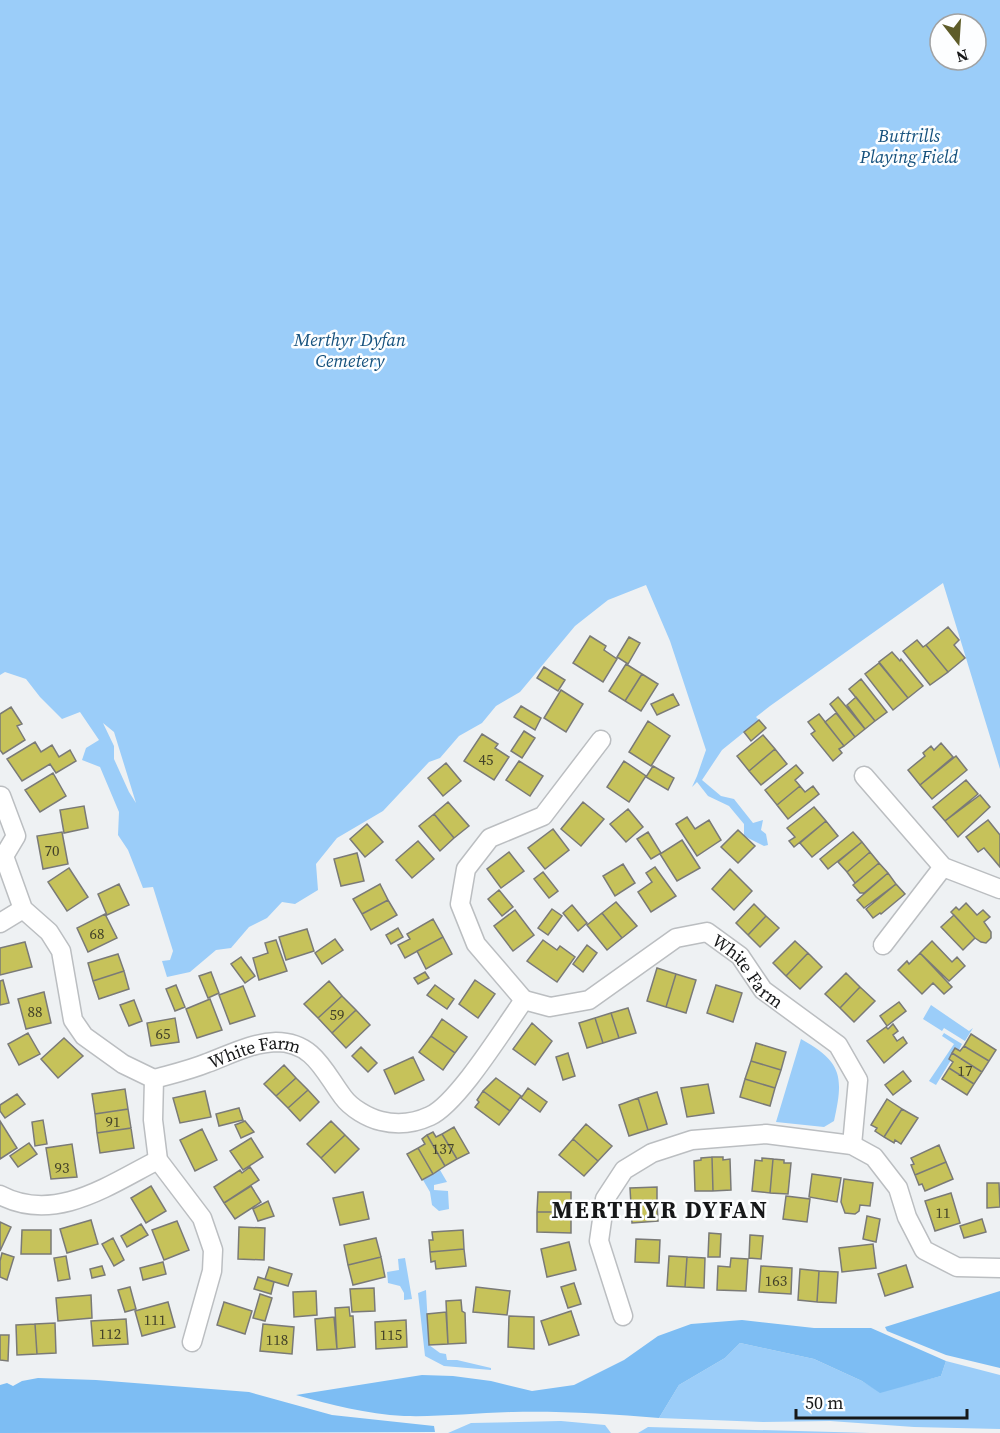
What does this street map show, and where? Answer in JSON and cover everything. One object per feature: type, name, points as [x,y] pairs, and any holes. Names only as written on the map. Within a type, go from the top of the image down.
[{"type":"street","points":[[524,1000],[476,944],[460,904],[466,869],[490,838],[543,816],[601,740]]},
{"type":"street","points":[[864,776],[943,867],[1000,889]]},
{"type":"street","points":[[1,796],[16,836],[2,856],[23,909],[49,932],[61,951],[73,1020],[84,1036],[123,1064],[154,1079],[153,1120],[158,1160],[202,1218],[213,1250],[212,1271],[192,1342]]},
{"type":"street","points":[[884,945],[943,867]]},
{"type":"street","points":[[0,923],[23,909]]},
{"type":"street","name":"White Farm","points":[[154,1079],[206,1064],[243,1048],[277,1042],[300,1048],[316,1058],[344,1098],[361,1112],[376,1120],[401,1124],[429,1117],[443,1107],[461,1087],[524,1000],[550,1007],[589,1000],[676,938],[707,932],[740,956],[763,990],[838,1045],[858,1080],[852,1145]]},
{"type":"street","points":[[622,1316],[599,1240],[605,1199],[624,1170],[652,1153],[692,1140],[766,1134],[852,1145],[874,1157],[898,1188],[907,1217],[924,1250],[957,1267],[1000,1268]]},
{"type":"street","points":[[0,1195],[15,1203],[34,1207],[63,1204],[92,1194],[158,1160]]},
{"type":"green space","name":"Merthyr Dyfan Cemetery","points":[[0,0],[1000,0],[1000,769],[943,583],[770,706],[756,717],[759,720],[722,750],[702,780],[721,796],[734,799],[753,823],[763,820],[761,830],[766,834],[768,845],[764,846],[744,836],[744,824],[729,806],[708,796],[697,782],[692,787],[706,750],[670,641],[646,585],[608,600],[575,626],[520,692],[496,706],[482,723],[459,736],[440,758],[429,762],[383,811],[337,838],[316,864],[318,890],[295,904],[282,902],[267,918],[249,927],[231,948],[216,950],[190,972],[167,977],[162,961],[170,960],[173,951],[153,887],[143,888],[128,850],[118,835],[119,812],[100,767],[82,760],[86,748],[99,740],[80,712],[62,719],[26,679],[5,672],[0,675]],"holes":[[[103,723],[114,732],[136,803],[114,759],[114,746]]]},
{"type":"green space","points":[[931,1005],[969,1031],[973,1028],[965,1041],[944,1028],[942,1031],[923,1019]]},
{"type":"green space","points":[[944,1033],[962,1044],[959,1050],[955,1048],[949,1058],[951,1060],[936,1085],[929,1081],[954,1044],[942,1036]]},
{"type":"green space","points":[[801,1039],[825,1055],[837,1072],[839,1092],[834,1121],[824,1127],[776,1122]]},
{"type":"green space","points":[[440,1170],[447,1182],[434,1185],[434,1190],[448,1191],[449,1209],[439,1211],[432,1205],[430,1192],[423,1180]]},
{"type":"green space","points":[[405,1258],[412,1299],[404,1300],[404,1293],[400,1286],[388,1283],[387,1272],[399,1270],[398,1259]]},
{"type":"green space","points":[[426,1290],[429,1345],[440,1353],[446,1354],[447,1360],[457,1360],[491,1368],[491,1370],[444,1366],[425,1356],[418,1293]]},
{"type":"green space","points":[[740,1343],[814,1359],[880,1392],[941,1376],[946,1361],[1000,1375],[1000,1429],[914,1427],[830,1421],[763,1422],[659,1418],[679,1385],[725,1358]]},
{"type":"green space","points":[[561,1421],[605,1425],[611,1433],[448,1433],[471,1423]]},
{"type":"green space","points":[[648,1427],[870,1433],[638,1433]]},
{"type":"shaded area","points":[[1000,1291],[1000,1368],[946,1355],[887,1331],[885,1327]]},
{"type":"shaded area","points":[[742,1320],[814,1328],[871,1328],[946,1361],[941,1376],[880,1393],[862,1381],[814,1359],[740,1343],[725,1358],[679,1385],[659,1418],[531,1412],[404,1416],[336,1406],[296,1395],[422,1375],[491,1381],[532,1391],[574,1385],[624,1360],[658,1336],[691,1324]]},
{"type":"shaded area","points":[[38,1378],[96,1380],[249,1392],[332,1415],[434,1426],[435,1432],[0,1433],[0,1385],[7,1383],[13,1386],[22,1381]]},
{"type":"building","points":[[948,627],[959,640],[954,645],[965,658],[948,672],[926,645]]},
{"type":"building","points":[[590,636],[606,646],[604,650],[617,659],[603,682],[573,663]]},
{"type":"building","points":[[629,637],[640,643],[628,664],[617,657]]},
{"type":"building","points":[[917,640],[923,647],[926,645],[948,672],[930,685],[903,651]]},
{"type":"building","points":[[892,652],[900,661],[901,659],[923,686],[908,698],[879,662]]},
{"type":"building","points":[[879,663],[908,698],[893,710],[865,674]]},
{"type":"building","points":[[626,664],[642,674],[625,701],[609,691]]},
{"type":"building","points":[[544,667],[565,680],[558,691],[537,678]]},
{"type":"building","points":[[642,674],[658,684],[641,711],[625,701]]},
{"type":"building","points":[[861,679],[887,712],[875,721],[849,689]]},
{"type":"building","points":[[561,690],[583,704],[566,732],[544,718]]},
{"type":"building","points":[[673,694],[679,705],[657,715],[651,704]]},
{"type":"building","points":[[838,697],[865,729],[855,737],[830,704]]},
{"type":"building","points":[[856,697],[875,721],[865,729],[847,705]]},
{"type":"building","points":[[521,706],[541,718],[535,730],[514,717]]},
{"type":"building","points":[[11,707],[22,724],[17,726],[25,740],[3,754],[0,750],[0,714]]},
{"type":"building","points":[[836,713],[855,737],[844,746],[825,722]]},
{"type":"building","points":[[819,714],[844,746],[839,749],[842,753],[833,761],[811,734],[815,731],[808,722]]},
{"type":"building","points":[[759,720],[766,728],[751,741],[744,732]]},
{"type":"building","points":[[648,721],[670,736],[651,766],[629,752]]},
{"type":"building","points":[[524,731],[535,738],[522,758],[511,751]]},
{"type":"building","points":[[482,734],[498,744],[495,748],[509,757],[494,780],[464,761]]},
{"type":"building","points":[[763,735],[775,749],[749,771],[737,756]]},
{"type":"building","points":[[35,742],[41,752],[52,745],[59,757],[70,750],[76,761],[56,773],[50,764],[22,781],[7,759]]},
{"type":"building","points":[[941,743],[953,757],[920,785],[908,770],[925,756],[923,753],[931,746],[934,750]]},
{"type":"building","points":[[775,749],[787,764],[761,785],[749,771]]},
{"type":"building","points":[[956,756],[967,770],[932,799],[920,785]]},
{"type":"building","points":[[519,761],[543,776],[530,796],[506,780]]},
{"type":"building","points":[[624,761],[646,776],[629,802],[607,787]]},
{"type":"building","points":[[446,763],[461,781],[443,796],[428,778]]},
{"type":"building","points":[[796,765],[803,773],[795,780],[800,786],[777,805],[765,790]]},
{"type":"building","points":[[653,766],[674,778],[668,790],[646,777]]},
{"type":"building","points":[[53,773],[66,796],[40,812],[25,790]]},
{"type":"building","points":[[966,780],[978,794],[945,821],[933,807]]},
{"type":"building","points":[[800,786],[805,792],[813,786],[819,794],[788,819],[777,805]]},
{"type":"building","points":[[980,795],[990,807],[958,837],[945,821]]},
{"type":"building","points":[[448,802],[469,826],[454,838],[434,814]]},
{"type":"building","points":[[583,802],[604,819],[581,846],[561,829]]},
{"type":"building","points":[[84,806],[88,828],[64,833],[60,810]]},
{"type":"building","points":[[814,807],[826,821],[794,847],[789,841],[795,837],[787,828]]},
{"type":"building","points":[[628,809],[643,827],[626,842],[610,824]]},
{"type":"building","points":[[434,814],[454,838],[440,851],[419,826]]},
{"type":"building","points":[[687,817],[695,829],[709,820],[721,840],[697,856],[676,824]]},
{"type":"building","points":[[988,820],[1000,835],[1000,867],[984,848],[978,852],[966,837]]},
{"type":"building","points":[[826,821],[838,836],[812,857],[800,843]]},
{"type":"building","points":[[367,824],[383,842],[365,857],[350,839]]},
{"type":"building","points":[[553,829],[569,850],[545,869],[528,848]]},
{"type":"building","points":[[738,830],[755,846],[738,863],[721,847]]},
{"type":"building","points":[[62,832],[68,864],[43,869],[37,836]]},
{"type":"building","points":[[648,832],[661,853],[651,859],[637,839]]},
{"type":"building","points":[[853,832],[862,842],[828,869],[820,859]]},
{"type":"building","points":[[682,840],[700,868],[677,881],[660,854]]},
{"type":"building","points":[[418,841],[434,859],[412,878],[396,860]]},
{"type":"building","points":[[862,842],[870,852],[847,872],[838,862]]},
{"type":"building","points":[[509,852],[524,871],[501,888],[487,869]]},
{"type":"building","points":[[870,852],[879,863],[855,883],[847,872]]},
{"type":"building","points":[[357,853],[364,881],[341,886],[334,859]]},
{"type":"building","points":[[879,863],[888,873],[864,893],[860,893],[853,885]]},
{"type":"building","points":[[623,864],[635,883],[615,896],[603,876]]},
{"type":"building","points":[[655,867],[676,896],[651,912],[638,892],[652,882],[646,873]]},
{"type":"building","points":[[69,868],[88,897],[67,911],[48,882]]},
{"type":"building","points":[[730,869],[752,891],[734,910],[712,889]]},
{"type":"building","points":[[543,872],[558,891],[549,898],[534,879]]},
{"type":"building","points":[[888,873],[896,884],[864,908],[857,900]]},
{"type":"building","points":[[119,884],[129,905],[107,915],[98,894]]},
{"type":"building","points":[[380,884],[388,900],[362,914],[353,899]]},
{"type":"building","points":[[896,884],[905,894],[873,918],[866,909]]},
{"type":"building","points":[[499,890],[513,907],[502,916],[488,899]]},
{"type":"building","points":[[388,900],[397,915],[371,930],[362,914]]},
{"type":"building","points":[[616,902],[637,926],[622,938],[602,913]]},
{"type":"building","points":[[966,903],[977,915],[983,910],[990,917],[984,922],[991,932],[991,938],[986,943],[975,938],[951,912],[956,907],[959,910]]},
{"type":"building","points":[[754,904],[766,916],[748,935],[736,923]]},
{"type":"building","points":[[572,905],[587,923],[578,931],[563,913]]},
{"type":"building","points":[[552,909],[562,916],[548,935],[538,928]]},
{"type":"building","points":[[515,910],[534,935],[513,951],[494,926]]},
{"type":"building","points":[[602,913],[622,938],[607,950],[587,925]]},
{"type":"building","points":[[105,914],[117,938],[88,952],[77,928]]},
{"type":"building","points":[[954,915],[975,938],[963,950],[941,927]]},
{"type":"building","points":[[766,916],[779,928],[760,947],[748,935]]},
{"type":"building","points":[[433,919],[443,937],[405,958],[398,945],[410,939],[407,934]]},
{"type":"building","points":[[398,928],[403,937],[391,944],[386,935]]},
{"type":"building","points":[[307,929],[314,951],[286,960],[279,937]]},
{"type":"building","points":[[443,937],[452,954],[426,969],[417,951]]},
{"type":"building","points":[[335,939],[343,950],[322,964],[315,953]]},
{"type":"building","points":[[276,940],[287,971],[259,980],[253,958],[268,953],[265,943]]},
{"type":"building","points":[[543,940],[557,950],[560,946],[575,957],[557,982],[527,961]]},
{"type":"building","points":[[795,941],[808,953],[786,976],[773,963]]},
{"type":"building","points":[[932,941],[952,962],[957,957],[965,966],[949,981],[920,953]]},
{"type":"building","points":[[25,942],[32,967],[0,975],[0,948]]},
{"type":"building","points":[[587,945],[597,953],[583,972],[573,964]]},
{"type":"building","points":[[808,953],[822,967],[800,989],[786,976]]},
{"type":"building","points":[[920,953],[952,987],[944,994],[933,983],[922,994],[898,970],[907,961],[909,964]]},
{"type":"building","points":[[118,954],[124,971],[93,981],[88,963]]},
{"type":"building","points":[[241,957],[255,976],[245,983],[231,964]]},
{"type":"building","points":[[657,968],[676,974],[666,1007],[647,1001]]},
{"type":"building","points":[[124,971],[129,989],[99,999],[93,981]]},
{"type":"building","points":[[211,972],[219,993],[208,998],[199,976]]},
{"type":"building","points":[[425,972],[429,978],[418,984],[414,978]]},
{"type":"building","points":[[846,973],[860,987],[840,1008],[825,994]]},
{"type":"building","points":[[676,974],[696,980],[686,1013],[666,1007]]},
{"type":"building","points":[[3,980],[9,1003],[0,1005],[0,981]]},
{"type":"building","points":[[475,980],[495,994],[478,1018],[459,1004]]},
{"type":"building","points":[[329,981],[342,996],[318,1018],[304,1004]]},
{"type":"building","points":[[176,985],[185,1007],[175,1011],[166,989]]},
{"type":"building","points":[[435,985],[454,999],[447,1009],[427,995]]},
{"type":"building","points":[[716,985],[742,993],[733,1022],[707,1013]]},
{"type":"building","points":[[243,986],[255,1016],[230,1024],[219,995]]},
{"type":"building","points":[[860,987],[875,1001],[854,1022],[840,1008]]},
{"type":"building","points":[[44,992],[51,1023],[26,1029],[18,999]]},
{"type":"building","points":[[342,996],[356,1010],[332,1033],[318,1018]]},
{"type":"building","points":[[210,999],[222,1030],[197,1038],[186,1009]]},
{"type":"building","points":[[134,1000],[142,1021],[129,1026],[120,1005]]},
{"type":"building","points":[[899,1002],[906,1011],[887,1026],[880,1016]]},
{"type":"building","points":[[628,1008],[636,1033],[619,1038],[611,1013]]},
{"type":"building","points":[[356,1010],[370,1025],[346,1048],[332,1033]]},
{"type":"building","points":[[611,1013],[619,1038],[603,1043],[595,1018]]},
{"type":"building","points":[[175,1018],[179,1042],[151,1046],[147,1023]]},
{"type":"building","points":[[595,1018],[603,1043],[587,1048],[579,1023]]},
{"type":"building","points":[[442,1019],[467,1037],[455,1053],[431,1036]]},
{"type":"building","points":[[532,1023],[552,1041],[535,1065],[513,1049]]},
{"type":"building","points":[[893,1024],[898,1031],[893,1035],[897,1041],[903,1037],[907,1043],[884,1063],[867,1041]]},
{"type":"building","points":[[28,1033],[40,1054],[19,1065],[8,1044]]},
{"type":"building","points":[[971,1034],[996,1050],[989,1061],[964,1046]]},
{"type":"building","points":[[431,1036],[455,1053],[443,1070],[419,1052]]},
{"type":"building","points":[[64,1038],[83,1056],[58,1078],[41,1059]]},
{"type":"building","points":[[756,1043],[786,1052],[781,1070],[751,1061]]},
{"type":"building","points":[[964,1046],[989,1061],[982,1072],[952,1053],[955,1048],[960,1051]]},
{"type":"building","points":[[361,1047],[377,1063],[368,1072],[352,1056]]},
{"type":"building","points":[[568,1053],[575,1076],[563,1080],[556,1057]]},
{"type":"building","points":[[952,1053],[982,1072],[974,1084],[949,1068],[953,1062],[949,1059]]},
{"type":"building","points":[[413,1057],[424,1080],[395,1094],[384,1070]]},
{"type":"building","points":[[751,1061],[781,1070],[775,1088],[745,1079]]},
{"type":"building","points":[[284,1065],[296,1078],[276,1096],[264,1084]]},
{"type":"building","points":[[949,1068],[974,1084],[967,1095],[942,1079]]},
{"type":"building","points":[[903,1071],[911,1081],[893,1095],[885,1085]]},
{"type":"building","points":[[296,1078],[308,1090],[288,1108],[276,1096]]},
{"type":"building","points":[[496,1078],[521,1096],[510,1111],[483,1091]]},
{"type":"building","points":[[745,1079],[775,1088],[770,1106],[740,1097]]},
{"type":"building","points":[[708,1084],[714,1113],[687,1117],[681,1088]]},
{"type":"building","points":[[528,1088],[547,1102],[540,1112],[521,1098]]},
{"type":"building","points":[[125,1089],[128,1109],[95,1114],[92,1094]]},
{"type":"building","points":[[308,1090],[319,1102],[300,1121],[288,1108]]},
{"type":"building","points":[[205,1091],[211,1117],[180,1123],[173,1098]]},
{"type":"building","points":[[483,1091],[510,1111],[499,1125],[475,1107]]},
{"type":"building","points":[[657,1092],[667,1124],[648,1130],[638,1098]]},
{"type":"building","points":[[17,1094],[25,1104],[5,1118],[0,1111],[0,1105]]},
{"type":"building","points":[[638,1098],[648,1130],[629,1136],[619,1105]]},
{"type":"building","points":[[887,1099],[902,1109],[884,1137],[875,1131],[877,1128],[871,1125]]},
{"type":"building","points":[[239,1108],[243,1120],[219,1126],[216,1114]]},
{"type":"building","points":[[128,1109],[131,1128],[97,1133],[95,1114]]},
{"type":"building","points":[[902,1109],[918,1118],[901,1144],[884,1137]]},
{"type":"building","points":[[43,1120],[47,1144],[35,1146],[32,1122]]},
{"type":"building","points":[[0,1121],[17,1148],[0,1159]]},
{"type":"building","points":[[245,1121],[254,1132],[241,1138],[235,1125]]},
{"type":"building","points":[[331,1121],[345,1135],[321,1158],[307,1144]]},
{"type":"building","points":[[586,1124],[612,1146],[598,1161],[573,1139]]},
{"type":"building","points":[[454,1127],[469,1153],[457,1159],[442,1134]]},
{"type":"building","points":[[131,1128],[134,1148],[100,1153],[97,1133]]},
{"type":"building","points":[[202,1129],[217,1160],[195,1171],[180,1140]]},
{"type":"building","points":[[433,1132],[436,1137],[442,1134],[457,1159],[445,1166],[427,1135]]},
{"type":"building","points":[[345,1135],[359,1149],[335,1173],[321,1158]]},
{"type":"building","points":[[427,1135],[445,1166],[433,1174],[418,1148],[425,1144],[422,1139]]},
{"type":"building","points":[[251,1138],[263,1157],[243,1170],[230,1151]]},
{"type":"building","points":[[573,1139],[598,1161],[584,1176],[559,1155]]},
{"type":"building","points":[[29,1143],[37,1154],[18,1167],[10,1156]]},
{"type":"building","points":[[72,1144],[77,1177],[51,1179],[46,1148]]},
{"type":"building","points":[[939,1145],[946,1162],[915,1175],[911,1158]]},
{"type":"building","points":[[418,1148],[433,1174],[422,1180],[407,1154]]},
{"type":"building","points":[[712,1157],[713,1191],[695,1191],[694,1161]]},
{"type":"building","points":[[712,1157],[730,1159],[731,1190],[713,1191]]},
{"type":"building","points":[[762,1158],[773,1159],[770,1193],[752,1191],[755,1160],[762,1161]]},
{"type":"building","points":[[773,1159],[791,1163],[788,1194],[770,1193]]},
{"type":"building","points":[[946,1162],[953,1179],[925,1191],[922,1184],[919,1185],[915,1175]]},
{"type":"building","points":[[250,1167],[259,1180],[224,1203],[214,1187],[240,1170],[242,1173]]},
{"type":"building","points":[[812,1174],[841,1178],[837,1202],[809,1197]]},
{"type":"building","points":[[844,1179],[873,1183],[870,1206],[860,1205],[859,1211],[855,1214],[845,1213],[841,1202]]},
{"type":"building","points":[[987,1183],[999,1183],[1000,1207],[987,1208]]},
{"type":"building","points":[[151,1186],[166,1211],[146,1223],[131,1198]]},
{"type":"building","points":[[251,1186],[261,1202],[235,1219],[224,1203]]},
{"type":"building","points":[[657,1187],[657,1204],[631,1205],[630,1188]]},
{"type":"building","points":[[363,1192],[369,1219],[340,1225],[333,1198]]},
{"type":"building","points":[[538,1192],[571,1192],[571,1212],[537,1212]]},
{"type":"building","points":[[951,1193],[960,1223],[935,1231],[925,1201]]},
{"type":"building","points":[[786,1196],[810,1199],[807,1222],[783,1219]]},
{"type":"building","points":[[268,1201],[274,1216],[258,1221],[253,1209]]},
{"type":"building","points":[[657,1204],[658,1221],[632,1223],[631,1205]]},
{"type":"building","points":[[537,1212],[571,1212],[571,1233],[537,1232]]},
{"type":"building","points":[[867,1216],[880,1219],[876,1242],[863,1239]]},
{"type":"building","points":[[982,1219],[986,1232],[964,1238],[960,1226]]},
{"type":"building","points":[[91,1220],[98,1244],[67,1253],[60,1229]]},
{"type":"building","points":[[177,1221],[189,1250],[164,1260],[152,1230]]},
{"type":"building","points":[[0,1222],[11,1227],[0,1251]]},
{"type":"building","points":[[141,1224],[148,1235],[127,1247],[121,1236]]},
{"type":"building","points":[[239,1227],[265,1228],[264,1260],[238,1259]]},
{"type":"building","points":[[22,1230],[51,1230],[51,1254],[21,1254]]},
{"type":"building","points":[[463,1230],[464,1249],[430,1252],[429,1240],[433,1240],[432,1232]]},
{"type":"building","points":[[709,1233],[721,1234],[720,1257],[708,1257]]},
{"type":"building","points":[[750,1235],[763,1236],[761,1259],[749,1258]]},
{"type":"building","points":[[113,1238],[124,1260],[114,1266],[102,1244]]},
{"type":"building","points":[[376,1238],[381,1257],[348,1265],[344,1245]]},
{"type":"building","points":[[636,1239],[660,1240],[659,1263],[635,1262]]},
{"type":"building","points":[[569,1242],[576,1270],[547,1277],[541,1249]]},
{"type":"building","points":[[873,1244],[876,1268],[842,1272],[839,1248]]},
{"type":"building","points":[[464,1249],[466,1266],[436,1269],[435,1261],[431,1262],[430,1252]]},
{"type":"building","points":[[2,1253],[14,1257],[7,1280],[0,1277]]},
{"type":"building","points":[[66,1256],[70,1279],[58,1281],[54,1258]]},
{"type":"building","points":[[669,1256],[687,1257],[685,1287],[667,1286]]},
{"type":"building","points":[[381,1257],[385,1277],[353,1285],[348,1265]]},
{"type":"building","points":[[687,1257],[705,1258],[704,1288],[685,1287]]},
{"type":"building","points":[[731,1258],[748,1259],[746,1291],[717,1290],[718,1266],[730,1267]]},
{"type":"building","points":[[163,1262],[166,1274],[143,1280],[140,1268]]},
{"type":"building","points":[[906,1265],[913,1287],[885,1296],[878,1274]]},
{"type":"building","points":[[102,1266],[105,1275],[92,1278],[90,1269]]},
{"type":"building","points":[[761,1266],[792,1268],[791,1294],[759,1292]]},
{"type":"building","points":[[269,1267],[292,1274],[288,1286],[265,1279]]},
{"type":"building","points":[[800,1269],[819,1271],[817,1302],[798,1300]]},
{"type":"building","points":[[819,1271],[838,1272],[836,1303],[817,1302]]},
{"type":"building","points":[[258,1277],[274,1282],[271,1294],[254,1289]]},
{"type":"building","points":[[574,1283],[581,1304],[568,1308],[561,1287]]},
{"type":"building","points":[[130,1287],[136,1309],[125,1312],[118,1290]]},
{"type":"building","points":[[476,1287],[510,1291],[507,1315],[473,1312]]},
{"type":"building","points":[[374,1288],[375,1311],[352,1312],[350,1289]]},
{"type":"building","points":[[316,1291],[317,1315],[294,1317],[293,1292]]},
{"type":"building","points":[[260,1294],[272,1298],[265,1321],[253,1318]]},
{"type":"building","points":[[91,1295],[92,1318],[58,1321],[56,1298]]},
{"type":"building","points":[[461,1300],[462,1311],[465,1313],[466,1343],[448,1344],[446,1301]]},
{"type":"building","points":[[168,1302],[175,1327],[142,1336],[135,1311]]},
{"type":"building","points":[[224,1302],[252,1311],[245,1334],[217,1325]]},
{"type":"building","points":[[349,1307],[350,1316],[353,1316],[355,1347],[337,1349],[335,1308]]},
{"type":"building","points":[[571,1311],[579,1335],[549,1345],[541,1321]]},
{"type":"building","points":[[446,1312],[448,1344],[429,1345],[427,1314]]},
{"type":"building","points":[[509,1316],[534,1317],[534,1349],[508,1347]]},
{"type":"building","points":[[334,1317],[337,1349],[317,1350],[315,1319]]},
{"type":"building","points":[[126,1319],[128,1344],[93,1346],[91,1321]]},
{"type":"building","points":[[406,1320],[407,1347],[376,1349],[375,1322]]},
{"type":"building","points":[[55,1323],[56,1353],[37,1354],[35,1324]]},
{"type":"building","points":[[35,1324],[37,1354],[17,1355],[16,1325]]},
{"type":"building","points":[[263,1324],[294,1327],[292,1354],[260,1351]]},
{"type":"building","points":[[0,1335],[9,1335],[8,1361],[0,1360]]},
{"type":"district","name":"MERTHYR DYFAN","points":[[660,1209]]},
{"type":"park label","name":"Buttrills Playing Field","points":[[909,145]]}]
